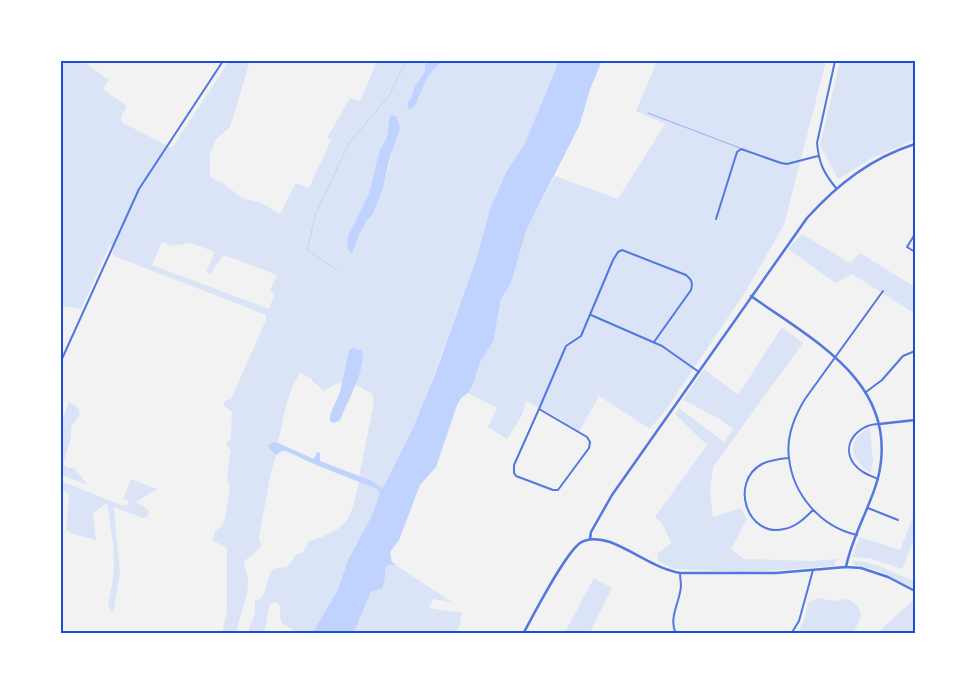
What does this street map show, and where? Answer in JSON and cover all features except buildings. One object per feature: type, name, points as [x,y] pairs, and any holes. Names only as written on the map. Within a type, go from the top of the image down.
[{"type":"street","points":[[61,361],[140,189],[223,61]]},
{"type":"street","points":[[835,61],[817,143],[818,156],[825,174],[836,188]]},
{"type":"street","points":[[590,539],[591,532],[612,495],[807,218],[836,188],[892,152],[915,144]]},
{"type":"street","points":[[716,219],[737,152],[741,149],[787,164],[818,156]]},
{"type":"street","points":[[915,234],[907,247],[915,252]]},
{"type":"street","points":[[539,410],[587,437],[590,442],[589,448],[558,490],[553,490],[516,476],[514,465],[566,346],[581,336],[614,260],[618,252],[622,250],[686,276],[691,279],[693,284],[691,290],[654,342]]},
{"type":"street","points":[[857,535],[829,523],[813,510],[798,488],[789,458],[790,438],[794,418],[805,399],[882,291]]},
{"type":"street","points":[[751,296],[836,357],[852,372],[866,392],[879,424],[880,460],[878,479],[846,567]]},
{"type":"street","points":[[590,314],[654,342],[699,372]]},
{"type":"street","points":[[866,392],[882,380],[904,356],[915,351]]},
{"type":"street","points":[[878,479],[856,467],[851,459],[850,441],[855,434],[867,425],[915,420]]},
{"type":"street","points":[[789,458],[763,463],[749,476],[744,490],[746,506],[756,522],[776,530],[790,528],[813,510]]},
{"type":"street","points":[[868,508],[898,520]]},
{"type":"street","points":[[522,634],[566,559],[578,545],[590,539],[611,543],[667,570],[680,574],[776,573],[846,567],[871,571],[888,577],[915,591]]},
{"type":"street","points":[[791,634],[798,620],[813,570]]},
{"type":"street","points":[[676,634],[673,620],[681,587],[680,574]]},
{"type":"lane","points":[[648,113],[741,149]]},
{"type":"shaded area","points":[[61,61],[83,61],[109,80],[103,89],[127,106],[121,117],[123,123],[172,148],[229,61],[250,61],[230,127],[216,139],[210,155],[210,177],[244,199],[260,202],[280,214],[296,183],[309,188],[331,140],[327,138],[350,98],[360,101],[377,61],[428,61],[425,65],[425,71],[414,88],[407,104],[415,106],[428,76],[442,61],[559,61],[525,143],[506,172],[490,209],[477,257],[424,402],[413,428],[382,488],[372,481],[359,477],[374,402],[372,394],[356,385],[361,364],[349,350],[342,383],[323,391],[310,378],[301,373],[297,378],[290,395],[278,443],[273,442],[267,446],[276,455],[259,537],[261,546],[244,561],[248,580],[247,592],[237,630],[232,633],[222,634],[227,610],[227,548],[212,540],[215,531],[222,526],[225,518],[230,485],[227,480],[231,451],[226,444],[231,438],[232,412],[223,405],[225,401],[231,399],[266,320],[266,315],[114,256],[110,244],[81,309],[61,306]],"holes":[[[389,121],[393,150],[383,189],[373,214],[359,235],[353,252],[348,251],[348,236],[369,193],[379,152],[387,137]],[[162,242],[172,246],[191,243],[215,252],[207,270],[207,273],[210,274],[224,255],[277,275],[270,290],[274,295],[269,309],[152,265]]]},
{"type":"shaded area","points":[[657,61],[826,61],[784,225],[747,289],[668,407],[650,429],[599,396],[579,432],[566,425],[562,420],[526,401],[522,415],[507,439],[488,427],[497,408],[468,393],[481,360],[493,342],[501,299],[511,283],[526,231],[555,176],[618,199],[665,124],[636,111]]},
{"type":"shaded area","points":[[840,61],[915,61],[915,140],[874,157],[838,179],[820,145]]},
{"type":"shaded area","points":[[802,234],[850,263],[860,253],[915,287],[915,314],[852,274],[835,283],[788,249]]},
{"type":"shaded area","points":[[782,327],[803,343],[713,467],[710,491],[713,517],[741,508],[747,519],[731,549],[744,559],[811,561],[837,559],[834,566],[743,572],[674,569],[658,561],[658,553],[671,543],[663,525],[655,517],[707,445],[675,414],[679,408],[724,442],[733,429],[718,418],[683,400],[704,369],[738,395]]},
{"type":"shaded area","points":[[69,402],[78,408],[80,414],[71,427],[71,438],[63,464],[68,468],[74,468],[88,485],[61,475],[61,423]]},
{"type":"shaded area","points":[[870,428],[873,460],[871,473],[858,462],[853,450],[857,438]]},
{"type":"shaded area","points":[[131,479],[157,489],[136,502],[148,509],[147,517],[143,518],[114,507],[120,573],[113,613],[108,605],[114,563],[107,503],[93,513],[96,540],[76,535],[66,530],[69,494],[61,489],[61,481],[121,505],[127,505],[128,501],[114,496],[123,499]]},
{"type":"shaded area","points":[[359,482],[377,489],[380,494],[371,517],[348,560],[338,589],[312,634],[294,634],[293,630],[282,623],[280,605],[275,602],[270,605],[266,627],[262,634],[251,634],[249,629],[255,613],[255,601],[263,595],[271,572],[276,568],[287,567],[296,555],[303,552],[308,544],[307,542],[331,533],[345,522],[353,506]]},
{"type":"shaded area","points":[[915,512],[915,537],[902,569],[869,558],[852,557],[860,537],[900,550]]},
{"type":"shaded area","points":[[853,561],[877,565],[915,581],[915,589],[877,570],[855,565],[852,563]]},
{"type":"shaded area","points":[[389,565],[396,565],[452,602],[433,599],[429,608],[462,613],[460,624],[455,634],[425,634],[414,630],[412,634],[353,634],[371,592],[383,577],[385,568]]},
{"type":"shaded area","points":[[594,578],[612,588],[589,634],[564,634]]},
{"type":"shaded area","points":[[817,598],[834,601],[847,599],[858,606],[861,614],[852,634],[796,634],[804,621],[808,603]]},
{"type":"shaded area","points":[[915,599],[915,634],[876,634],[910,603]]},
{"type":"water","points":[[428,61],[442,61],[428,76],[415,106],[409,110],[407,104],[414,88],[425,71],[425,65]]},
{"type":"water","points":[[559,61],[602,61],[590,89],[580,124],[526,231],[511,283],[501,299],[493,342],[481,360],[468,393],[461,398],[457,405],[436,467],[420,485],[399,540],[390,552],[392,562],[396,565],[389,565],[385,568],[382,588],[371,592],[353,634],[312,634],[338,589],[348,560],[371,517],[380,494],[377,489],[286,451],[276,455],[267,446],[273,442],[278,443],[314,459],[317,452],[320,453],[320,461],[372,481],[382,488],[384,486],[413,428],[434,377],[477,257],[490,209],[506,172],[525,143]]},
{"type":"water","points":[[391,115],[396,116],[400,128],[389,161],[383,189],[373,214],[359,235],[353,252],[350,253],[347,247],[348,236],[369,193],[379,152],[387,137]]},
{"type":"water","points":[[354,348],[362,351],[359,376],[340,420],[334,423],[330,421],[330,415],[340,392],[349,350]]},
{"type":"waterway","points":[[337,270],[307,250],[316,213],[349,143],[389,96],[406,61]]}]
